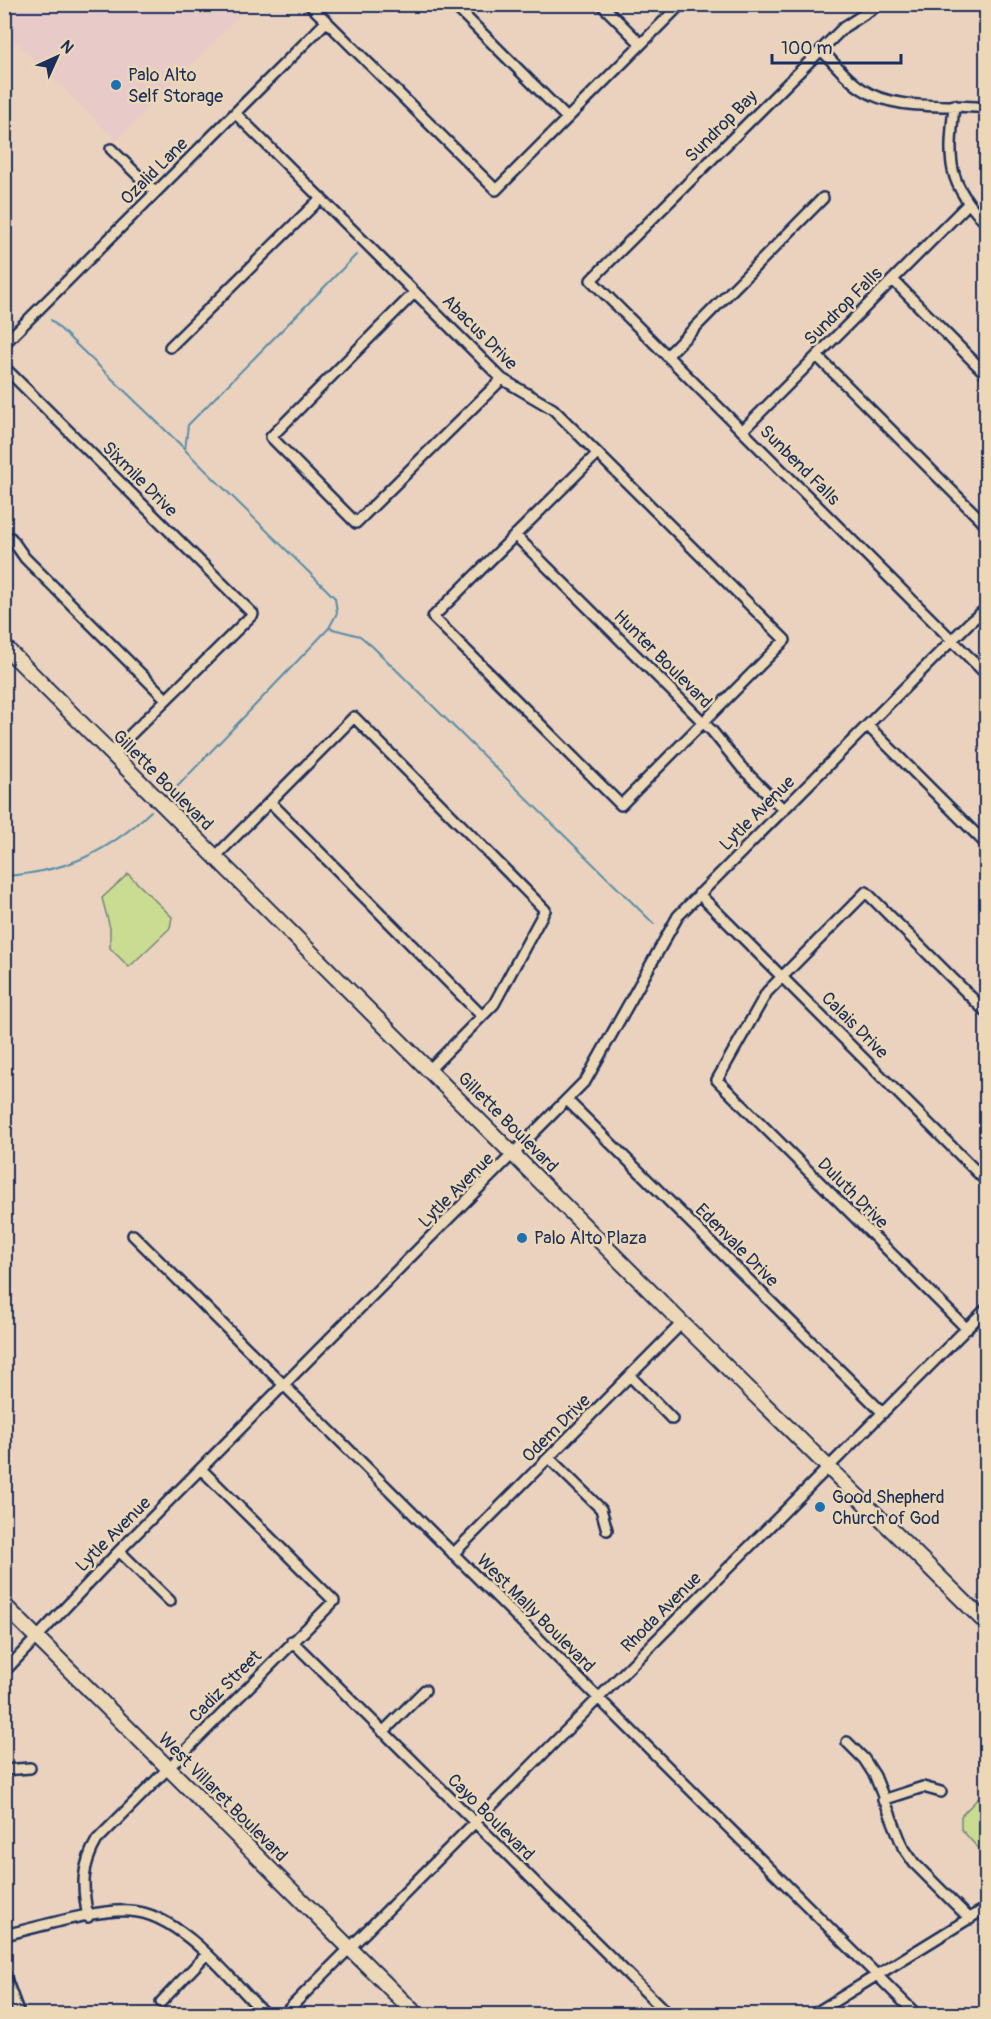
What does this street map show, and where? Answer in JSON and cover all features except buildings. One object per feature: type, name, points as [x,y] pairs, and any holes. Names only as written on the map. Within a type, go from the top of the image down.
[{"type":"main road","name":"Gillette Boulevard","points":[[4,646],[682,1323],[987,1623]]},
{"type":"main road","name":"West Villaret Boulevard","points":[[4,1605],[416,2014]]},
{"type":"street","points":[[309,4],[496,190],[681,4]]},
{"type":"street","points":[[453,4],[567,118]]},
{"type":"street","points":[[601,4],[641,44]]},
{"type":"street","name":"Sundrop Bay","points":[[591,280],[844,27],[880,4]]},
{"type":"street","name":"Ozalid Lane","points":[[4,344],[327,21]]},
{"type":"street","points":[[821,50],[861,89],[875,95],[906,103],[987,108]]},
{"type":"street","points":[[954,105],[952,172],[968,204],[987,223]]},
{"type":"street","name":"Abacus Drive","points":[[235,113],[502,379],[543,401],[785,640],[704,722]]},
{"type":"street","points":[[111,149],[155,192]]},
{"type":"street","points":[[170,347],[321,198]]},
{"type":"street","points":[[667,356],[823,198]]},
{"type":"street","name":"Sundrop Falls","points":[[742,430],[968,204]]},
{"type":"street","name":"Sunbend Falls","points":[[591,280],[987,674]]},
{"type":"street","points":[[892,280],[987,374]]},
{"type":"street","points":[[415,292],[271,437],[356,524],[502,379]]},
{"type":"street","points":[[817,356],[987,525]]},
{"type":"street","name":"Sixmile Drive","points":[[4,367],[253,614],[166,699]]},
{"type":"street","points":[[597,454],[433,617],[621,805],[704,722]]},
{"type":"street","name":"Hunter Boulevard","points":[[515,535],[704,722],[742,768],[784,810]]},
{"type":"street","points":[[11,538],[25,558],[166,699],[112,753]]},
{"type":"street","name":"Lytle Avenue","points":[[4,1672],[119,1551],[567,1100],[596,1066],[669,928],[699,894],[952,639],[987,609]]},
{"type":"street","points":[[215,857],[354,717],[545,910],[502,992],[429,1070]]},
{"type":"street","points":[[868,726],[987,844]]},
{"type":"street","points":[[270,802],[482,1016]]},
{"type":"street","points":[[783,976],[866,892],[987,1012]]},
{"type":"street","name":"Calais Drive","points":[[699,894],[987,1181]]},
{"type":"street","name":"Duluth Drive","points":[[783,976],[757,1007],[717,1080],[967,1329]]},
{"type":"street","name":"Edenvale Drive","points":[[567,1100],[883,1413]]},
{"type":"street","name":"West Mally Boulevard","points":[[133,1235],[916,2014]]},
{"type":"street","name":"Rhoda Avenue","points":[[284,2014],[987,1309]]},
{"type":"street","name":"Odem Drive","points":[[453,1554],[682,1323]]},
{"type":"street","points":[[631,1377],[672,1419]]},
{"type":"street","points":[[549,1458],[601,1509],[607,1530]]},
{"type":"street","name":"Cadiz Street","points":[[88,1917],[83,1883],[88,1856],[108,1827],[334,1601],[201,1469]]},
{"type":"street","points":[[119,1551],[170,1601]]},
{"type":"street","name":"Cayo Boulevard","points":[[292,1641],[668,2014]]},
{"type":"street","points":[[382,1732],[425,1690]]},
{"type":"street","points":[[847,1742],[870,1767],[895,1832],[914,1863],[970,1919]]},
{"type":"street","points":[[4,1770],[30,1768]]},
{"type":"street","points":[[883,1800],[923,1787],[941,1792]]},
{"type":"street","points":[[814,2014],[878,1977],[987,1908]]},
{"type":"street","points":[[4,1935],[123,1911],[157,1916],[180,1930],[265,2014]]},
{"type":"street","points":[[161,2002],[206,1955]]},
{"type":"street","points":[[4,1973],[19,2014]]},
{"type":"shaded area","name":"Palo Alto Self Storage","points":[[21,4],[233,4],[242,13],[116,140],[5,30],[5,21]]},
{"type":"green space","points":[[128,874],[172,917],[170,928],[129,967],[110,948],[110,928],[102,898]]},
{"type":"green space","points":[[986,1790],[986,1857],[961,1829],[961,1816]]},
{"type":"waterway","points":[[174,790],[329,628],[337,613],[335,598],[185,450],[188,425],[356,255]]},
{"type":"waterway","points":[[51,320],[185,449]]},
{"type":"waterway","points":[[329,628],[360,636],[372,646],[654,924]]},
{"type":"waterway","points":[[4,876],[47,870],[84,858],[118,838],[151,811]]},
{"type":"place","name":"Palo Alto Self Storage","points":[[116,85]]},
{"type":"place","name":"Palo Alto Plaza","points":[[522,1238]]},
{"type":"place","name":"Good Shepherd Church of God","points":[[820,1507]]}]
